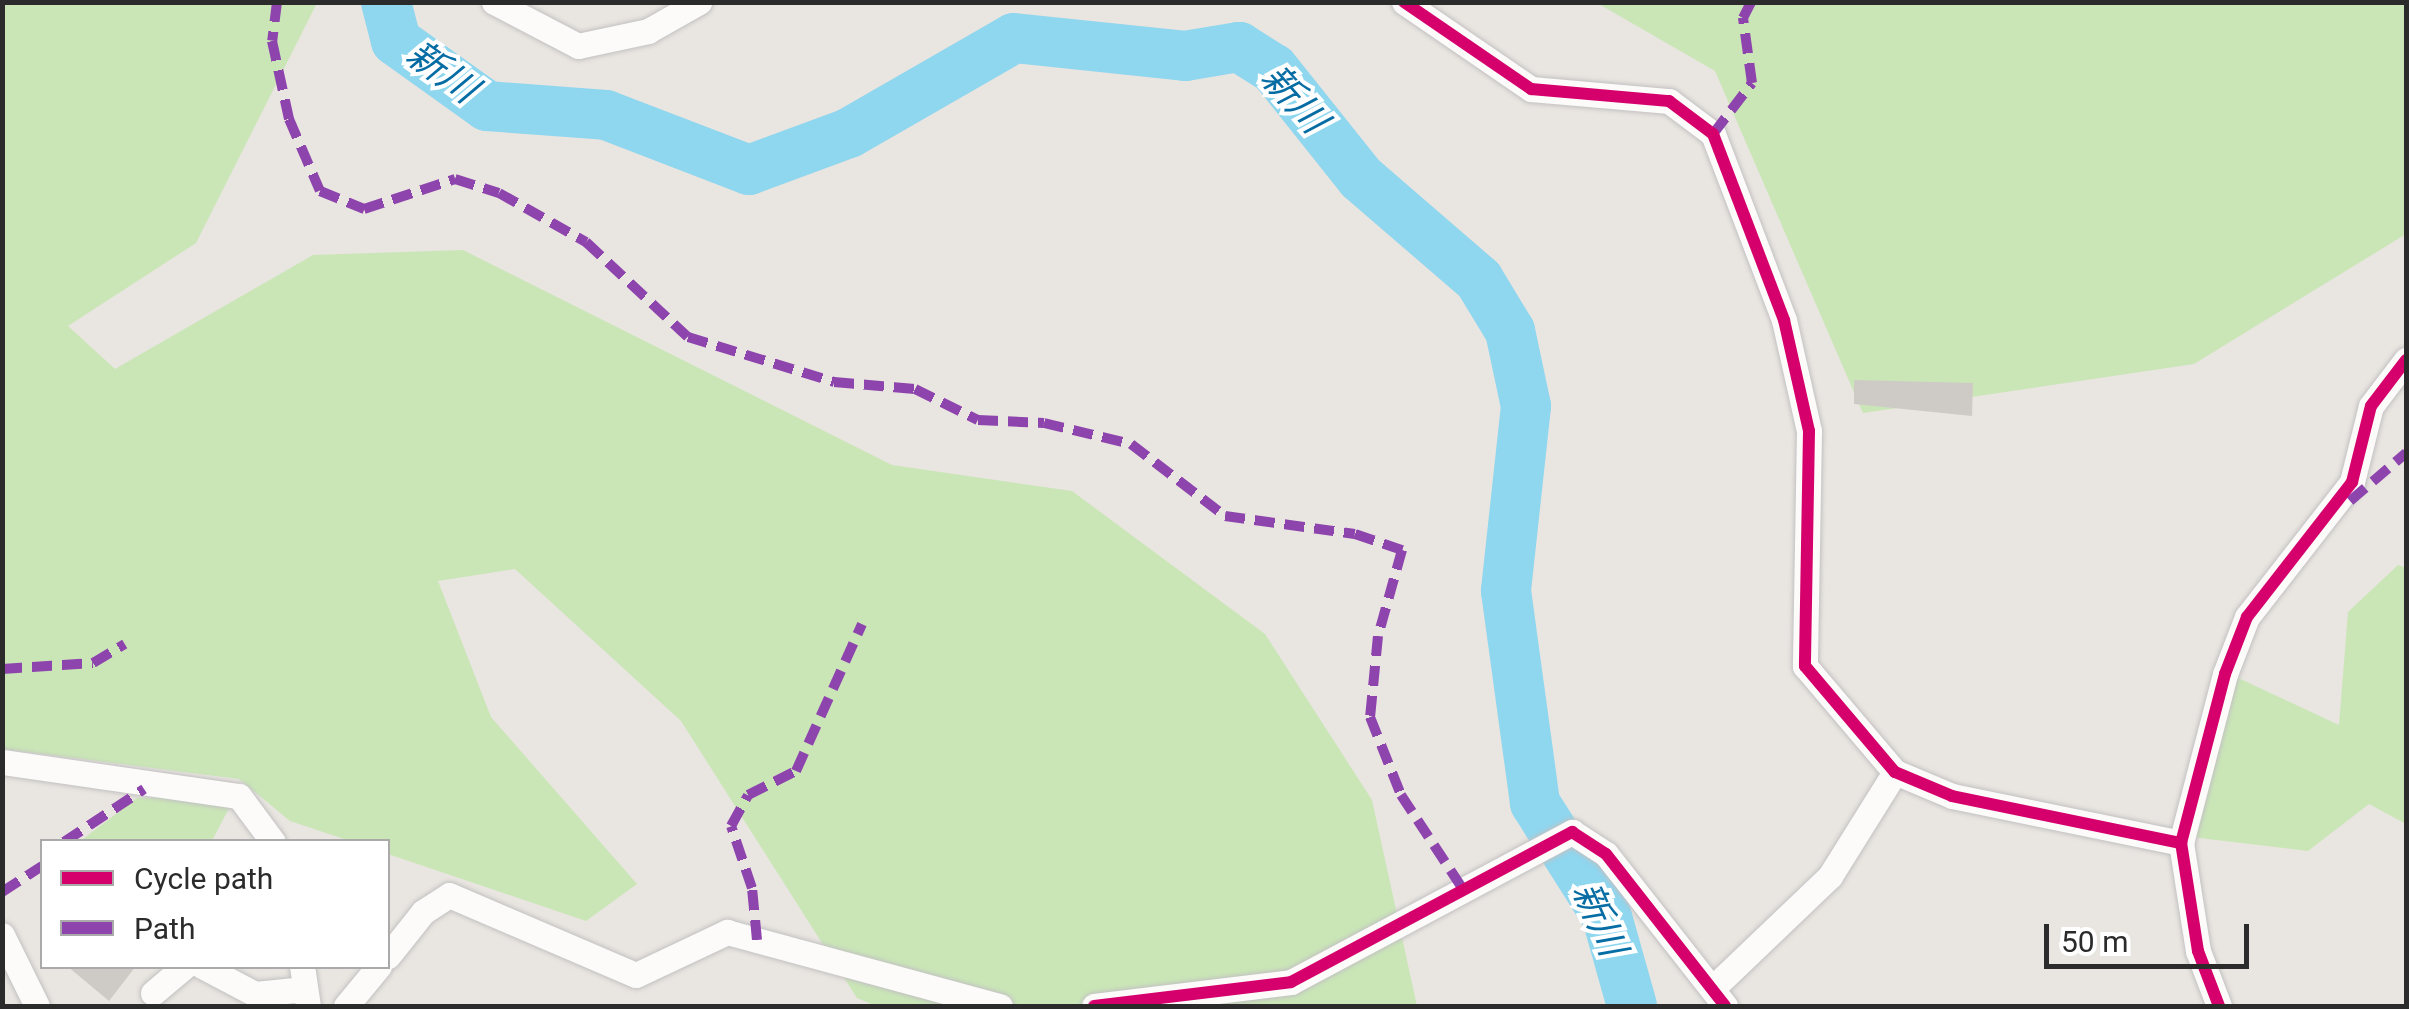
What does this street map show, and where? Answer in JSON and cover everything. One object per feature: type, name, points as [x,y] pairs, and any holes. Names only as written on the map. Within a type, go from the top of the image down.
[{"type":"street","points":[[494,2],[578,46],[648,31],[700,2]]},
{"type":"street","points":[[1404,2],[1531,88],[1669,101],[1713,134],[1784,320],[1809,430],[1805,666],[1895,772],[1952,796],[2181,843]]},
{"type":"street","points":[[2219,1006],[2198,951],[2181,843],[2247,617],[2352,482],[2370,406],[2406,360]]},
{"type":"street","points":[[2,762],[239,796],[271,839]]},
{"type":"street","points":[[1094,1006],[1291,982],[1385,938],[1538,845],[1572,832],[1606,854],[1720,996],[1830,876],[1895,772]]},
{"type":"street","points":[[390,953],[422,912],[450,895],[636,975],[727,932],[1000,1006]]},
{"type":"street","points":[[2,935],[38,1006]]},
{"type":"street","points":[[154,993],[182,969]]},
{"type":"street","points":[[208,969],[255,994],[305,987]]},
{"type":"street","points":[[346,1006],[377,969]]},
{"type":"green space","points":[[2,3],[317,3],[196,243],[68,326],[115,369],[313,255],[463,250],[892,465],[1072,491],[1265,634],[1372,800],[1417,1006],[876,1006],[857,998],[681,721],[515,569],[438,581],[491,717],[637,884],[586,921],[390,855],[390,839],[344,839],[290,821],[239,779],[3,749]]},
{"type":"green space","points":[[1597,3],[2406,3],[2406,234],[2194,364],[1863,413],[1715,71]]},
{"type":"green space","points":[[2398,565],[2406,568],[2406,824],[2369,804],[2308,851],[2191,837],[2232,675],[2339,725],[2348,612]]},
{"type":"green space","points":[[137,798],[190,798],[229,808],[213,839],[83,839]]},
{"type":"building","points":[[1854,380],[1973,383],[1972,416],[1854,404]]},
{"type":"building","points":[[71,969],[134,969],[109,1001]]},
{"type":"waterway","name":"新川","points":[[386,2],[396,41],[487,106],[606,115],[749,170],[849,133],[1014,38],[1185,56],[1239,47],[1274,69],[1361,178],[1479,280],[1510,331],[1526,406],[1506,591],[1535,803],[1607,917],[1632,1006]]},
{"type":"marked path","points":[[277,2],[272,41],[289,119],[320,191],[364,209],[455,179],[499,193],[586,242],[688,337],[834,382],[915,389],[978,420],[1044,423],[1131,444],[1225,516],[1355,534],[1402,550],[1378,636],[1370,717],[1401,795],[1464,891]]},
{"type":"marked path","points":[[1713,134],[1752,83],[1743,18],[1751,2]]},
{"type":"marked path","points":[[2350,501],[2406,453]]},
{"type":"marked path","points":[[757,940],[752,888],[731,826],[748,795],[796,771],[862,624]]},
{"type":"marked path","points":[[2,669],[93,663],[125,644]]},
{"type":"marked path","points":[[69,839],[144,789]]},
{"type":"marked path","points":[[2,892],[40,867]]},
{"type":"cycle path","points":[[1404,2],[1531,89],[1669,101],[1713,134],[1784,320],[1809,431],[1805,666],[1895,772],[1952,796],[2181,843]]},
{"type":"cycle path","points":[[2219,1006],[2198,951],[2181,843],[2225,674],[2247,617],[2352,482],[2371,406],[2406,360]]},
{"type":"cycle path","points":[[1094,1006],[1291,982],[1572,832],[1606,854],[1725,1006]]}]
